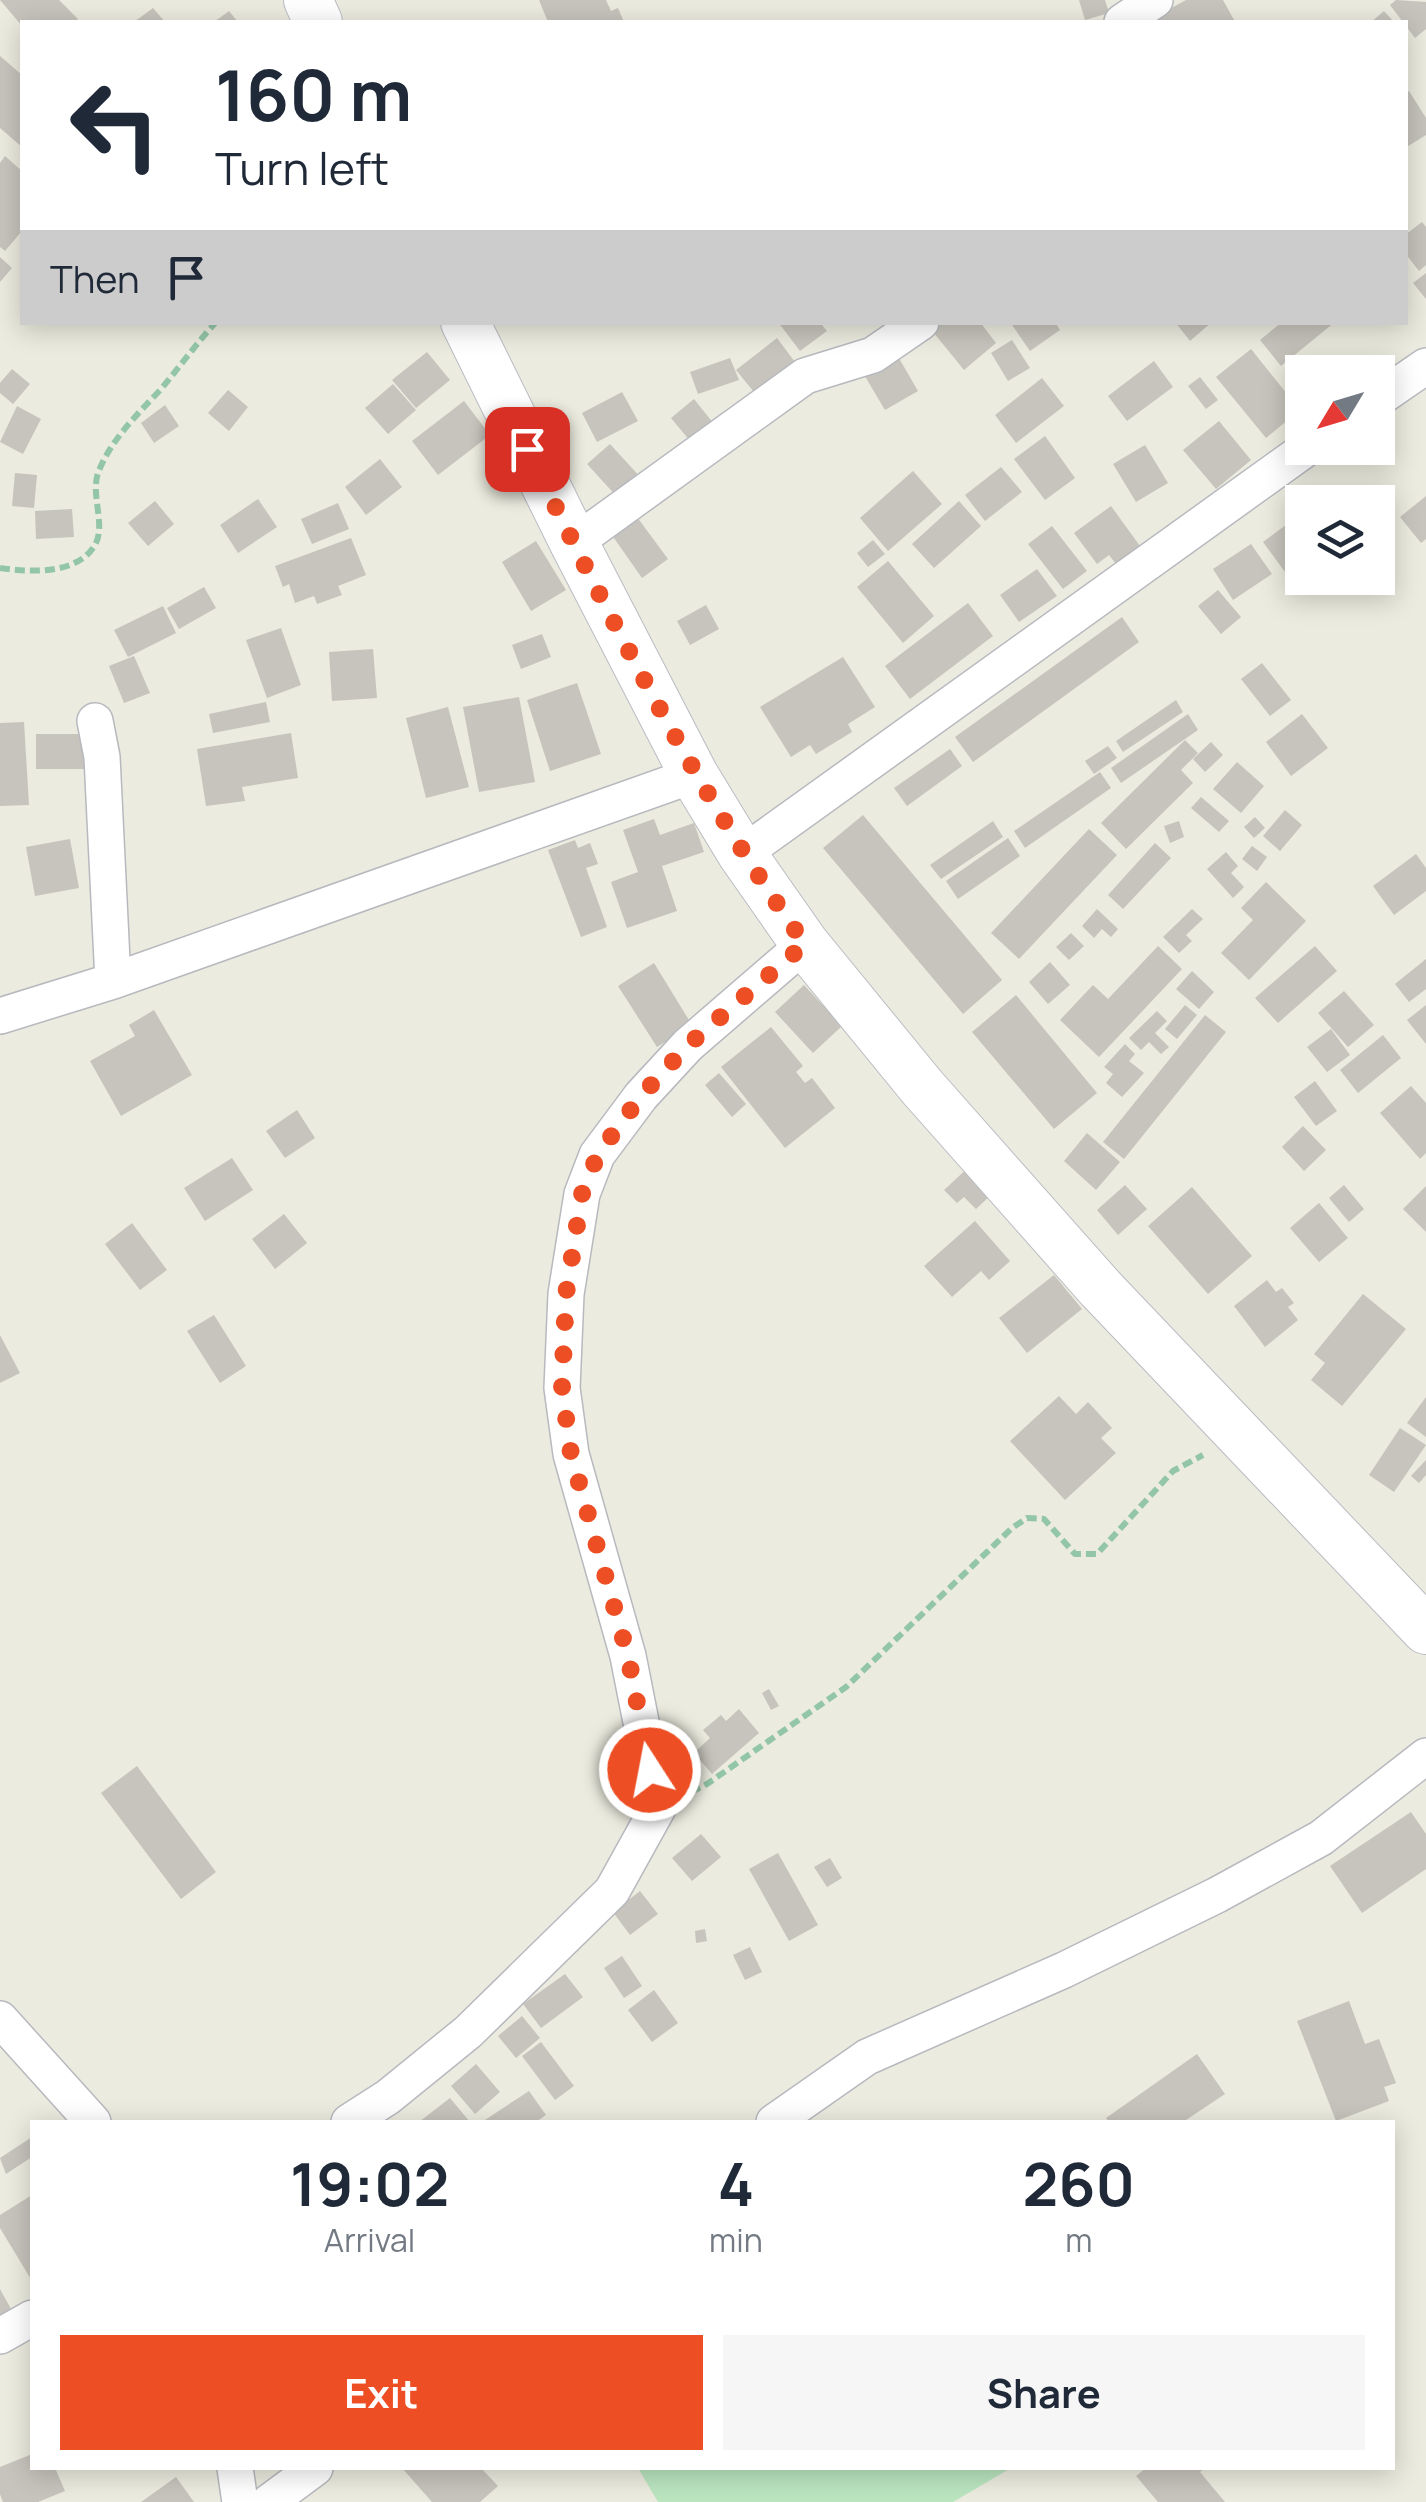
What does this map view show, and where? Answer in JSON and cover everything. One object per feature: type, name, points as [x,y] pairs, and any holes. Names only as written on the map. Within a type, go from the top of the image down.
[{"type":"street","points":[[1125,20],[1155,0]]},
{"type":"street","points":[[465,325],[694,775],[742,854],[805,944],[974,1145],[1102,1288],[1426,1630]]},
{"type":"street","points":[[574,544],[805,376],[873,356],[917,325]]},
{"type":"street","points":[[1395,387],[1426,366]]},
{"type":"street","points":[[742,854],[1285,464]]},
{"type":"street","points":[[95,721],[102,757],[114,982]]},
{"type":"street","points":[[0,1016],[114,982],[694,775]]},
{"type":"street","points":[[352,2120],[388,2097],[468,2032],[612,1891],[658,1808],[628,1656],[571,1454],[562,1388],[566,1294],[582,1194],[598,1154],[641,1096],[688,1045],[805,944]]},
{"type":"street","points":[[777,2120],[868,2056],[1064,1970],[1218,1895],[1321,1838],[1426,1756]]},
{"type":"street","points":[[0,2019],[91,2120]]},
{"type":"street","points":[[0,2336],[30,2319]]},
{"type":"street","points":[[235,2470],[240,2502]]},
{"type":"street","points":[[269,2502],[311,2470]]},
{"type":"path","points":[[0,568],[53,570],[83,558],[96,546],[100,530],[94,494],[109,451],[213,325]]},
{"type":"path","points":[[658,1808],[707,1784],[846,1687],[1027,1518],[1044,1519],[1075,1554],[1097,1554],[1173,1471],[1241,1436]]},
{"type":"green space","points":[[639,2470],[1008,2470],[953,2502],[658,2502]]},
{"type":"building","points":[[0,0],[59,0],[78,19],[20,20],[20,24]]},
{"type":"building","points":[[539,0],[606,0],[611,11],[618,8],[623,20],[547,20]]},
{"type":"building","points":[[1079,0],[1105,0],[1109,13],[1085,20]]},
{"type":"building","points":[[1186,0],[1223,0],[1234,20],[1154,20]]},
{"type":"building","points":[[1396,0],[1426,2],[1426,29],[1415,38],[1408,29],[1408,20],[1401,20],[1390,5]]},
{"type":"building","points":[[153,8],[163,20],[137,20]]},
{"type":"building","points":[[229,11],[236,20],[217,20]]},
{"type":"building","points":[[1384,11],[1392,20],[1373,20]]},
{"type":"building","points":[[0,56],[20,73],[20,145],[0,128]]},
{"type":"building","points":[[1408,92],[1426,118],[1426,135],[1408,146]]},
{"type":"building","points":[[5,156],[20,169],[20,233],[5,251],[0,247],[0,163]]},
{"type":"building","points":[[1422,222],[1426,227],[1426,265],[1419,271],[1408,257],[1408,233]]},
{"type":"building","points":[[0,257],[12,268],[0,282]]},
{"type":"building","points":[[1426,273],[1426,299],[1413,283]]},
{"type":"building","points":[[780,325],[822,325],[827,331],[800,351]]},
{"type":"building","points":[[982,325],[996,343],[964,370],[929,327]]},
{"type":"building","points":[[1012,325],[1057,325],[1060,330],[1030,351]]},
{"type":"building","points":[[1177,325],[1209,325],[1190,341]]},
{"type":"building","points":[[1278,325],[1331,325],[1294,355],[1285,355],[1281,366],[1260,340]]},
{"type":"building","points":[[777,338],[798,366],[758,397],[736,370]]},
{"type":"building","points":[[1012,340],[1030,368],[1008,381],[991,353]]},
{"type":"building","points":[[1251,349],[1285,391],[1285,422],[1266,438],[1216,377]]},
{"type":"building","points":[[427,352],[450,380],[416,408],[392,380]]},
{"type":"building","points":[[896,353],[918,391],[885,410],[863,373]]},
{"type":"building","points":[[730,358],[739,380],[698,394],[690,372]]},
{"type":"building","points":[[1154,361],[1173,387],[1127,421],[1108,396]]},
{"type":"building","points":[[12,369],[30,384],[13,404],[0,393],[0,383]]},
{"type":"building","points":[[1200,377],[1218,400],[1206,409],[1188,386]]},
{"type":"building","points":[[1042,378],[1064,406],[1016,443],[995,415]]},
{"type":"building","points":[[393,384],[416,410],[388,434],[365,408]]},
{"type":"building","points":[[228,390],[248,407],[229,431],[208,413]]},
{"type":"building","points":[[622,392],[638,421],[597,442],[582,413]]},
{"type":"building","points":[[694,399],[718,429],[695,447],[671,418]]},
{"type":"building","points":[[464,401],[490,435],[438,475],[412,441]]},
{"type":"building","points":[[165,405],[179,426],[154,443],[141,423]]},
{"type":"building","points":[[17,406],[41,419],[23,454],[0,442]]},
{"type":"building","points":[[1219,421],[1251,460],[1216,489],[1183,450]]},
{"type":"building","points":[[1045,436],[1075,478],[1045,500],[1014,459]]},
{"type":"building","points":[[610,444],[642,479],[619,499],[587,464]]},
{"type":"building","points":[[1145,445],[1168,483],[1136,502],[1113,464]]},
{"type":"building","points":[[380,459],[402,487],[366,515],[345,487]]},
{"type":"building","points":[[1001,467],[1022,492],[985,521],[965,495]]},
{"type":"building","points":[[913,471],[942,504],[888,551],[860,518]]},
{"type":"building","points":[[15,473],[37,475],[34,508],[12,506]]},
{"type":"building","points":[[1426,496],[1426,539],[1421,543],[1400,517]]},
{"type":"building","points":[[258,499],[277,527],[238,553],[220,525]]},
{"type":"building","points":[[155,501],[174,524],[148,546],[128,523]]},
{"type":"building","points":[[959,501],[981,526],[934,568],[912,544]]},
{"type":"building","points":[[338,503],[349,529],[312,544],[301,519]]},
{"type":"building","points":[[1111,506],[1140,546],[1116,564],[1109,555],[1097,564],[1074,533]]},
{"type":"building","points":[[72,509],[74,537],[36,539],[35,511]]},
{"type":"building","points":[[634,513],[668,559],[642,578],[609,531]]},
{"type":"building","points":[[1052,526],[1087,571],[1063,589],[1028,544]]},
{"type":"building","points":[[1285,526],[1285,572],[1263,542]]},
{"type":"building","points":[[351,538],[366,575],[338,586],[342,595],[317,604],[314,596],[295,603],[289,584],[283,587],[275,566]]},
{"type":"building","points":[[873,540],[885,554],[868,567],[857,553]]},
{"type":"building","points":[[536,541],[566,590],[531,611],[502,562]]},
{"type":"building","points":[[1251,544],[1272,574],[1233,600],[1213,569]]},
{"type":"building","points":[[888,561],[934,616],[903,643],[857,587]]},
{"type":"building","points":[[1037,569],[1057,596],[1019,622],[1000,595]]},
{"type":"building","points":[[204,587],[216,608],[179,629],[167,608]]},
{"type":"building","points":[[1218,590],[1241,617],[1221,634],[1198,606]]},
{"type":"building","points":[[968,603],[993,636],[910,699],[885,666]]},
{"type":"building","points":[[706,605],[719,629],[690,645],[677,621]]},
{"type":"building","points":[[163,606],[176,633],[128,657],[114,630]]},
{"type":"building","points":[[1122,617],[1139,642],[973,762],[955,737]]},
{"type":"building","points":[[281,628],[301,685],[267,698],[246,640]]},
{"type":"building","points":[[542,634],[551,657],[521,669],[512,645]]},
{"type":"building","points":[[373,649],[377,698],[332,701],[329,652]]},
{"type":"building","points":[[134,656],[150,693],[124,703],[109,666]]},
{"type":"building","points":[[843,657],[875,707],[848,724],[852,732],[816,754],[810,745],[791,757],[760,707]]},
{"type":"building","points":[[1262,663],[1291,700],[1270,716],[1241,679]]},
{"type":"building","points":[[577,683],[601,754],[550,771],[527,700]]},
{"type":"building","points":[[519,697],[535,782],[479,792],[463,707]]},
{"type":"building","points":[[1176,700],[1183,712],[1123,752],[1116,741]]},
{"type":"building","points":[[266,702],[270,722],[213,733],[209,714]]},
{"type":"building","points":[[448,707],[469,787],[426,798],[406,718]]},
{"type":"building","points":[[1188,714],[1198,730],[1121,783],[1111,768]]},
{"type":"building","points":[[1302,714],[1328,748],[1291,776],[1266,742]]},
{"type":"building","points":[[24,722],[29,805],[0,806],[0,723]]},
{"type":"building","points":[[291,733],[298,778],[242,787],[245,801],[206,806],[197,749]]},
{"type":"building","points":[[36,734],[91,734],[91,769],[36,769]]},
{"type":"building","points":[[1185,740],[1198,753],[1181,770],[1193,783],[1126,849],[1101,823]]},
{"type":"building","points":[[1211,742],[1223,755],[1205,772],[1193,759]]},
{"type":"building","points":[[1108,746],[1117,758],[1094,774],[1085,761]]},
{"type":"building","points":[[950,749],[962,766],[907,806],[894,788]]},
{"type":"building","points":[[1237,762],[1264,786],[1241,813],[1213,789]]},
{"type":"building","points":[[1100,772],[1111,788],[1025,848],[1014,831]]},
{"type":"building","points":[[1201,797],[1229,821],[1219,832],[1191,808]]},
{"type":"building","points":[[1285,810],[1302,825],[1280,851],[1263,836]]},
{"type":"building","points":[[863,815],[1002,980],[963,1014],[823,848]]},
{"type":"building","points":[[1255,817],[1265,828],[1254,838],[1244,827]]},
{"type":"building","points":[[654,819],[660,835],[694,823],[704,852],[662,866],[677,911],[627,928],[611,882],[638,872],[623,830]]},
{"type":"building","points":[[993,821],[1003,837],[941,879],[930,865]]},
{"type":"building","points":[[1179,821],[1184,837],[1170,843],[1164,826]]},
{"type":"building","points":[[1089,829],[1117,855],[1019,959],[991,933]]},
{"type":"building","points":[[1008,838],[1020,856],[958,899],[946,881]]},
{"type":"building","points":[[70,839],[79,888],[35,896],[26,847]]},
{"type":"building","points":[[575,840],[578,848],[590,843],[598,864],[586,868],[607,927],[581,937],[548,850]]},
{"type":"building","points":[[1155,843],[1171,858],[1123,909],[1108,895]]},
{"type":"building","points":[[1252,846],[1267,857],[1257,871],[1242,859]]},
{"type":"building","points":[[1226,852],[1238,866],[1231,873],[1244,887],[1233,898],[1207,869]]},
{"type":"building","points":[[1416,854],[1426,868],[1426,891],[1394,915],[1373,886]]},
{"type":"building","points":[[1266,882],[1306,921],[1249,980],[1221,953],[1253,920],[1241,908]]},
{"type":"building","points":[[1097,909],[1118,929],[1111,937],[1102,929],[1094,938],[1082,926]]},
{"type":"building","points":[[1192,909],[1203,919],[1186,935],[1192,941],[1179,953],[1163,937]]},
{"type":"building","points":[[1071,933],[1084,946],[1069,960],[1056,947]]},
{"type":"building","points":[[1158,946],[1182,969],[1099,1057],[1060,1020],[1093,985],[1108,999]]},
{"type":"building","points":[[1315,946],[1337,971],[1278,1023],[1255,998]]},
{"type":"building","points":[[1426,959],[1426,989],[1409,1002],[1395,984]]},
{"type":"building","points":[[1050,962],[1070,985],[1048,1004],[1029,982]]},
{"type":"building","points":[[654,963],[692,1025],[657,1047],[618,986]]},
{"type":"building","points":[[1192,971],[1214,992],[1199,1009],[1176,989]]},
{"type":"building","points":[[804,985],[842,1026],[813,1053],[775,1012]]},
{"type":"building","points":[[1344,991],[1374,1025],[1348,1047],[1318,1013]]},
{"type":"building","points":[[1016,995],[1097,1093],[1054,1129],[972,1032]]},
{"type":"building","points":[[1185,1005],[1197,1015],[1177,1039],[1165,1029]]},
{"type":"building","points":[[1426,1005],[1426,1044],[1407,1020]]},
{"type":"building","points":[[154,1010],[192,1075],[121,1116],[90,1061],[135,1036],[129,1025]]},
{"type":"building","points":[[1157,1011],[1167,1021],[1155,1033],[1169,1047],[1161,1054],[1149,1042],[1141,1050],[1129,1038]]},
{"type":"building","points":[[1205,1015],[1226,1032],[1124,1159],[1103,1142]]},
{"type":"building","points":[[771,1027],[803,1066],[796,1072],[805,1083],[812,1078],[835,1108],[785,1148],[721,1067]]},
{"type":"building","points":[[1331,1029],[1350,1055],[1327,1072],[1307,1047]]},
{"type":"building","points":[[1383,1035],[1401,1058],[1358,1093],[1340,1070]]},
{"type":"building","points":[[1125,1044],[1135,1054],[1129,1061],[1144,1073],[1122,1097],[1106,1083],[1113,1074],[1104,1067]]},
{"type":"building","points":[[719,1073],[746,1104],[732,1117],[705,1085]]},
{"type":"building","points":[[1315,1081],[1337,1111],[1316,1126],[1294,1097]]},
{"type":"building","points":[[1411,1086],[1426,1103],[1426,1153],[1420,1159],[1380,1113]]},
{"type":"building","points":[[297,1110],[315,1138],[285,1158],[266,1131]]},
{"type":"building","points":[[1303,1126],[1326,1150],[1304,1171],[1282,1147]]},
{"type":"building","points":[[1087,1133],[1120,1162],[1096,1190],[1064,1161]]},
{"type":"building","points":[[232,1158],[253,1190],[205,1221],[184,1188]]},
{"type":"building","points":[[971,1165],[991,1195],[976,1209],[964,1197],[957,1203],[944,1190]]},
{"type":"building","points":[[1125,1185],[1147,1209],[1118,1235],[1097,1210]]},
{"type":"building","points":[[1344,1185],[1364,1209],[1349,1222],[1329,1198]]},
{"type":"building","points":[[1426,1186],[1426,1232],[1403,1209]]},
{"type":"building","points":[[1192,1187],[1252,1256],[1208,1294],[1148,1226]]},
{"type":"building","points":[[1319,1203],[1348,1238],[1319,1262],[1290,1228]]},
{"type":"building","points":[[284,1214],[307,1243],[275,1269],[252,1239]]},
{"type":"building","points":[[975,1221],[1010,1261],[989,1280],[981,1271],[952,1297],[924,1266]]},
{"type":"building","points":[[132,1223],[167,1270],[140,1290],[105,1244]]},
{"type":"building","points":[[1054,1275],[1082,1309],[1027,1353],[999,1318]]},
{"type":"building","points":[[1267,1280],[1276,1292],[1282,1288],[1294,1303],[1288,1307],[1298,1320],[1265,1347],[1234,1306]]},
{"type":"building","points":[[1363,1294],[1406,1329],[1342,1406],[1311,1380],[1325,1363],[1314,1354]]},
{"type":"building","points":[[214,1315],[246,1366],[220,1383],[187,1331]]},
{"type":"building","points":[[0,1335],[20,1373],[0,1383]]},
{"type":"building","points":[[1059,1396],[1076,1414],[1088,1402],[1112,1428],[1101,1438],[1116,1453],[1065,1500],[1010,1441]]},
{"type":"building","points":[[1426,1397],[1426,1437],[1407,1423]]},
{"type":"building","points":[[1400,1428],[1426,1445],[1394,1492],[1369,1475]]},
{"type":"building","points":[[1426,1460],[1426,1475],[1419,1483],[1411,1476]]},
{"type":"building","points":[[769,1689],[779,1706],[771,1710],[762,1693]]},
{"type":"building","points":[[739,1709],[759,1733],[712,1774],[694,1753],[710,1738],[703,1730],[721,1715],[726,1721]]},
{"type":"building","points":[[137,1766],[216,1872],[181,1899],[101,1793]]},
{"type":"building","points":[[1411,1812],[1426,1834],[1426,1869],[1362,1913],[1330,1866]]},
{"type":"building","points":[[701,1834],[721,1857],[692,1881],[672,1858]]},
{"type":"building","points":[[778,1853],[818,1925],[789,1941],[749,1869]]},
{"type":"building","points":[[830,1858],[842,1878],[827,1887],[814,1867]]},
{"type":"building","points":[[640,1891],[658,1914],[630,1935],[613,1912]]},
{"type":"building","points":[[705,1929],[707,1941],[696,1943],[695,1931]]},
{"type":"building","points":[[750,1947],[762,1972],[745,1980],[733,1955]]},
{"type":"building","points":[[622,1956],[642,1986],[624,1998],[604,1968]]},
{"type":"building","points":[[565,1974],[583,1997],[541,2028],[523,2004]]},
{"type":"building","points":[[654,1990],[678,2023],[652,2042],[628,2010]]},
{"type":"building","points":[[1349,2001],[1365,2044],[1379,2039],[1396,2083],[1384,2087],[1389,2101],[1336,2120],[1297,2021]]},
{"type":"building","points":[[522,2016],[540,2038],[516,2058],[498,2036]]},
{"type":"building","points":[[541,2042],[574,2086],[555,2100],[522,2056]]},
{"type":"building","points":[[1197,2054],[1225,2094],[1186,2120],[1106,2118]]},
{"type":"building","points":[[476,2064],[500,2092],[475,2114],[451,2086]]},
{"type":"building","points":[[529,2091],[546,2115],[539,2120],[485,2120]]},
{"type":"building","points":[[450,2098],[468,2120],[422,2120]]},
{"type":"building","points":[[30,2138],[30,2158],[6,2174],[0,2158]]},
{"type":"building","points":[[30,2196],[30,2278],[0,2228],[0,2215]]},
{"type":"building","points":[[0,2289],[16,2318],[0,2326]]},
{"type":"building","points":[[30,2455],[30,2470],[56,2470],[65,2491],[38,2502],[3,2502],[0,2467]]},
{"type":"building","points":[[404,2470],[483,2470],[498,2486],[480,2502],[432,2502]]},
{"type":"building","points":[[1144,2470],[1202,2470],[1200,2472],[1225,2502],[1158,2502],[1136,2476]]},
{"type":"building","points":[[176,2477],[194,2502],[141,2502]]},
{"type":"route","points":[[527,449],[694,775],[742,854],[805,944],[688,1045],[641,1096],[598,1154],[582,1194],[566,1294],[562,1388],[571,1454],[628,1656],[650,1770]]}]
